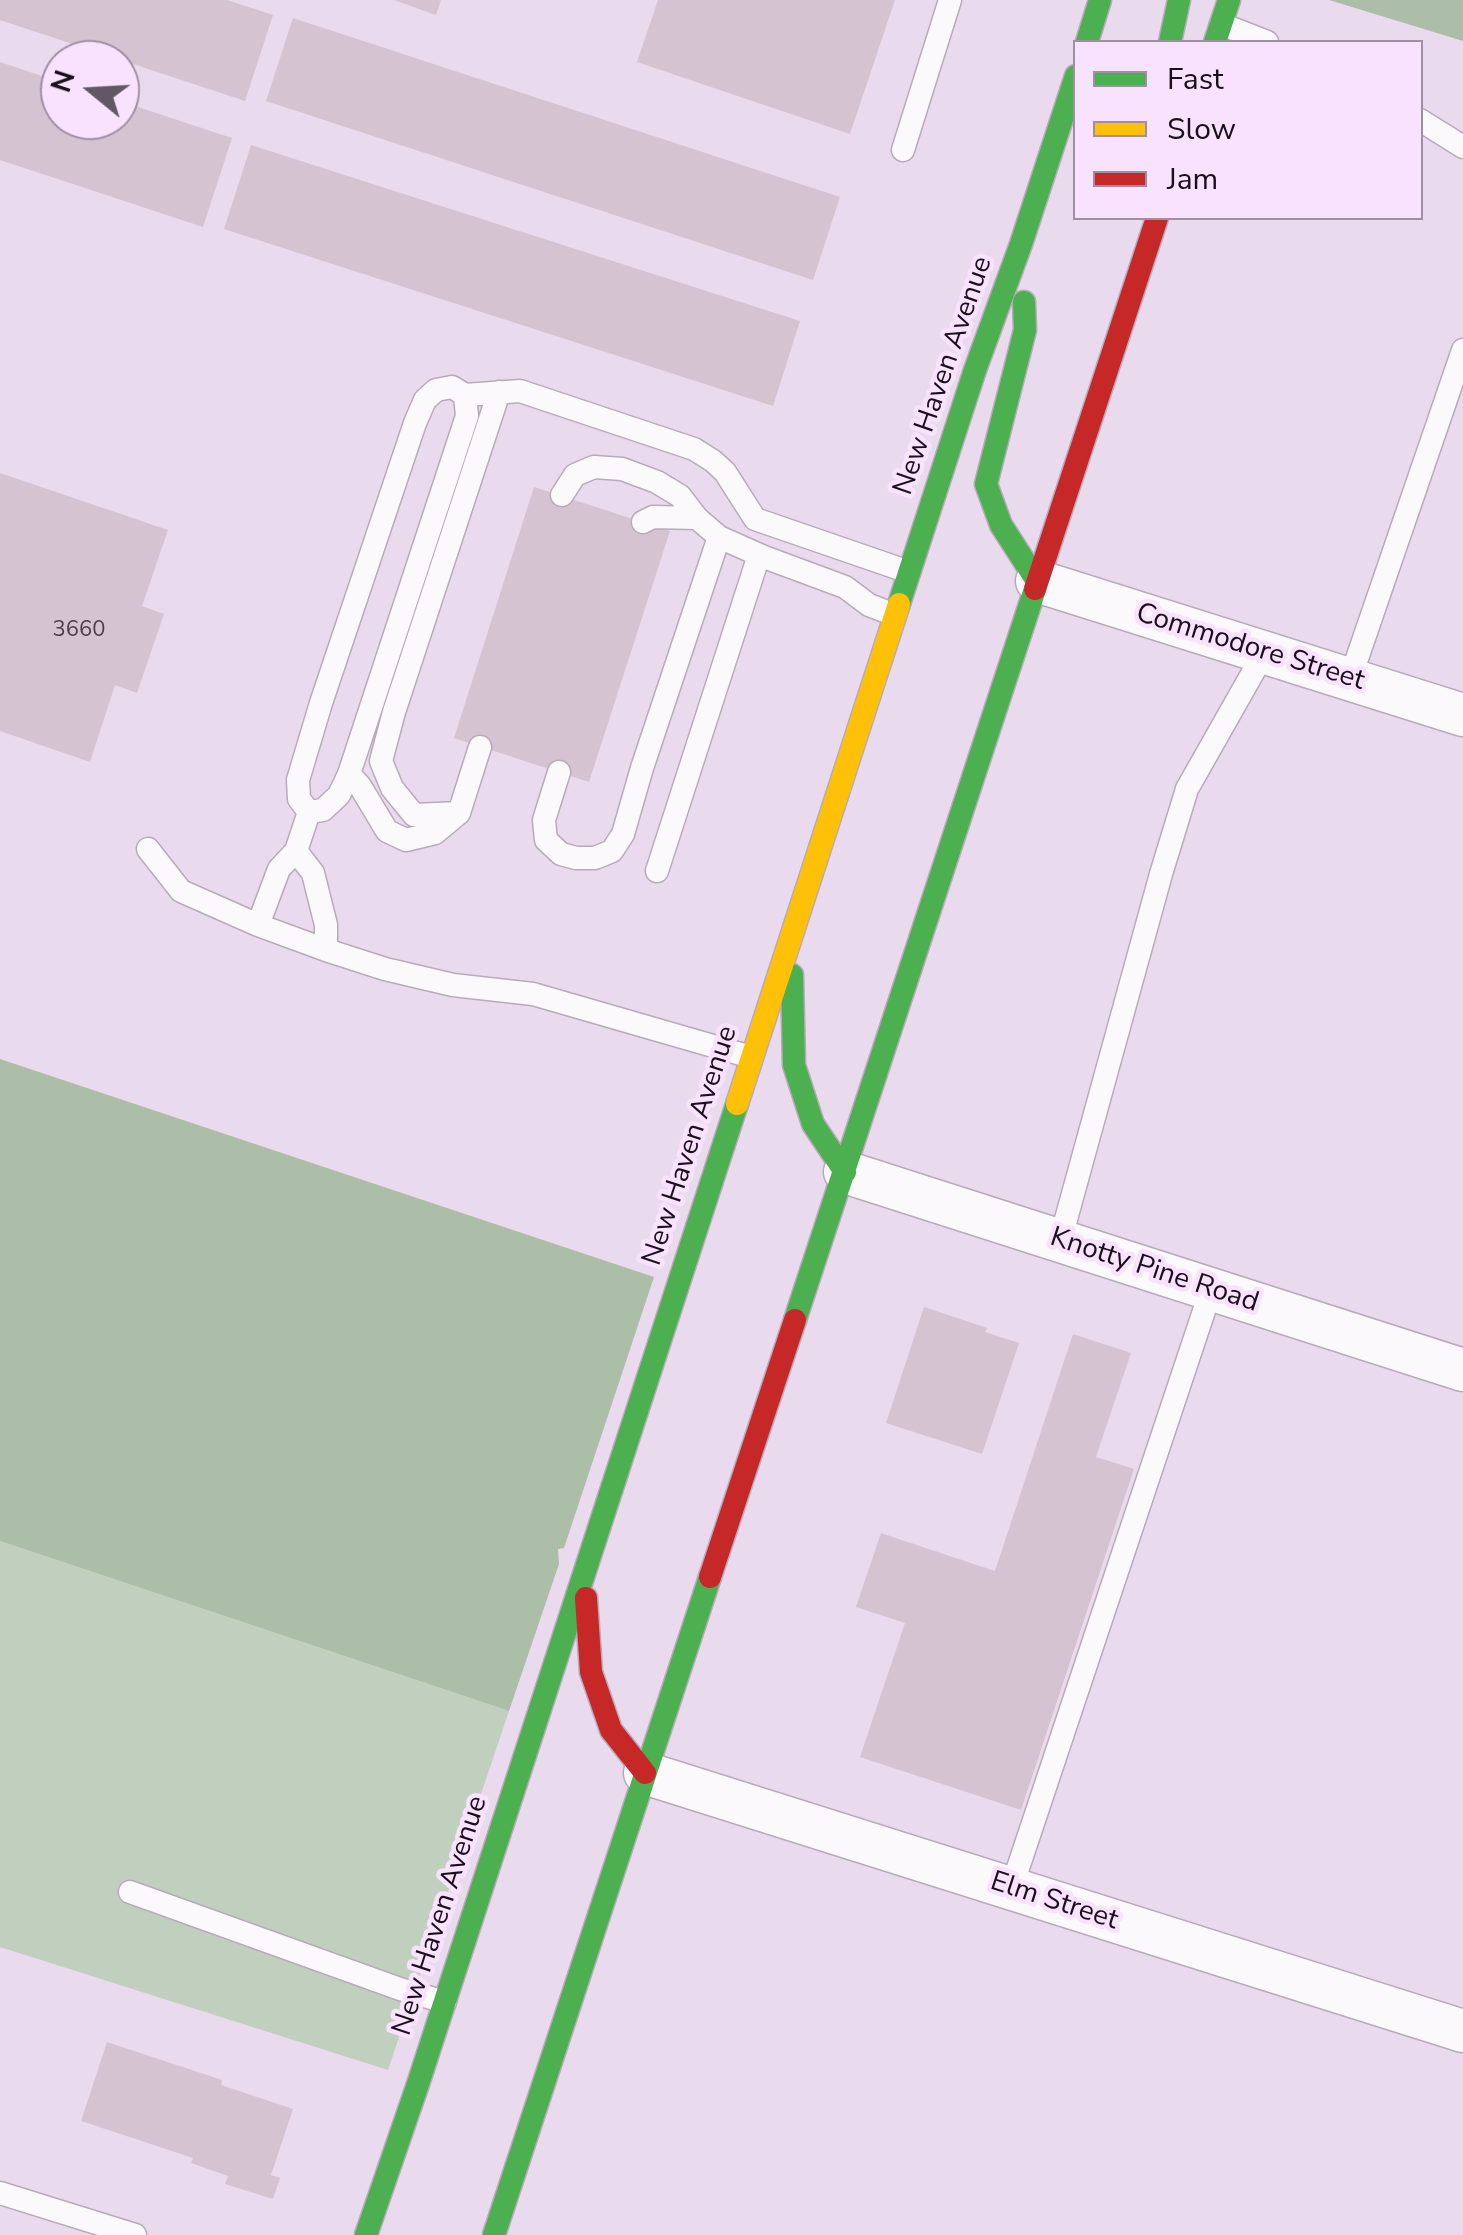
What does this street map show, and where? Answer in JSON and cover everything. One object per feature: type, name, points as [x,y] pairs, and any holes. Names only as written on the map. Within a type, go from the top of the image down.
[{"type":"main road","points":[[1087,40],[1100,0]]},
{"type":"main road","points":[[1170,40],[1179,0]]},
{"type":"main road","points":[[1218,33],[1229,0]]},
{"type":"main road","name":"New Haven Avenue","points":[[366,2235],[975,370],[1073,85]]},
{"type":"main road","points":[[1106,372],[1136,220]]},
{"type":"main road","points":[[494,2235],[1156,220]]},
{"type":"main road","points":[[1021,244],[1026,330],[986,484],[1002,525],[1037,582]]},
{"type":"main road","points":[[791,937],[794,1065],[812,1124],[845,1172]]},
{"type":"main road","points":[[584,1570],[592,1672],[611,1730],[645,1773]]},
{"type":"street","name":"Commodore Street","points":[[1037,582],[1463,714]]},
{"type":"street","name":"Knotty Pine Road","points":[[845,1172],[1463,1370]]},
{"type":"street","name":"Elm Street","points":[[645,1773],[1463,2032]]},
{"type":"lane","points":[[903,150],[950,0]]},
{"type":"lane","points":[[1218,33],[1256,40]]},
{"type":"lane","points":[[1423,122],[1463,148]]},
{"type":"lane","points":[[1350,680],[1463,350]]},
{"type":"lane","points":[[309,812],[299,799],[298,780],[320,703],[415,423],[425,400],[436,390],[452,387],[464,395],[520,392],[694,449],[725,472],[755,518],[909,572]]},
{"type":"lane","points":[[459,813],[414,815],[392,788],[381,761],[499,392]]},
{"type":"lane","points":[[309,812],[323,810],[339,795],[349,774],[467,416],[464,395]]},
{"type":"lane","points":[[562,496],[575,475],[594,467],[622,469],[680,496],[697,518],[720,537],[845,587],[869,605],[896,615]]},
{"type":"lane","points":[[643,522],[653,517],[697,518]]},
{"type":"lane","points":[[559,772],[544,820],[546,840],[562,854],[576,858],[595,858],[612,851],[624,834],[642,768],[720,537]]},
{"type":"lane","points":[[657,871],[759,555]]},
{"type":"lane","points":[[1060,1241],[1160,874],[1187,789],[1264,653]]},
{"type":"lane","points":[[349,774],[387,831],[406,840],[435,833],[459,813],[480,747]]},
{"type":"lane","points":[[258,926],[279,869],[296,852],[309,812]]},
{"type":"lane","points":[[148,848],[181,891],[258,926],[326,950],[453,985],[534,994],[751,1058]]},
{"type":"lane","points":[[296,852],[313,873],[326,925],[326,950]]},
{"type":"lane","points":[[1011,1889],[1212,1290]]},
{"type":"lane","points":[[130,1892],[444,2002]]},
{"type":"lane","points":[[0,2193],[135,2235]]},
{"type":"green space","points":[[1329,0],[1463,0],[1463,41]]},
{"type":"green space","points":[[0,1059],[654,1277],[564,1548],[558,1549],[559,1564],[509,1711],[0,1541]]},
{"type":"green space","points":[[0,1541],[509,1711],[388,2070],[0,1947]]},
{"type":"building","points":[[0,0],[227,0],[273,15],[245,101],[140,66],[140,40],[60,40],[0,20]]},
{"type":"building","points":[[394,0],[441,0],[436,15]]},
{"type":"building","points":[[658,0],[895,0],[850,134],[637,62]]},
{"type":"building","points":[[293,18],[840,197],[813,280],[266,101]]},
{"type":"building","points":[[0,62],[40,75],[40,140],[140,140],[140,108],[232,138],[203,227],[0,160]]},
{"type":"building","points":[[251,145],[800,321],[773,406],[224,229]]},
{"type":"building","points":[[0,473],[168,530],[142,606],[164,614],[137,693],[115,685],[90,762],[0,731]]},
{"type":"building","points":[[534,487],[670,531],[589,782],[454,738]]},
{"type":"building","points":[[924,1307],[1019,1343],[982,1454],[886,1423]]},
{"type":"building","points":[[1073,1334],[1131,1353],[1096,1457],[1134,1469],[1021,1810],[860,1757],[905,1623],[856,1607],[881,1533],[995,1571]]},
{"type":"building","points":[[107,2042],[222,2080],[221,2085],[293,2109],[271,2175],[280,2178],[273,2199],[225,2184],[228,2176],[191,2163],[193,2158],[81,2121]]},
{"type":"traffic: fast","points":[[1088,40],[1100,0]]},
{"type":"traffic: fast","points":[[1170,40],[1179,0]]},
{"type":"traffic: fast","points":[[1216,40],[1229,0]]},
{"type":"traffic: fast","points":[[899,604],[1073,85]]},
{"type":"traffic: fast","points":[[1024,302],[1025,330],[986,484],[1001,525],[1037,581]]},
{"type":"traffic: fast","points":[[795,1320],[1035,589]]},
{"type":"traffic: fast","points":[[792,975],[794,1065],[813,1124],[845,1172]]},
{"type":"traffic: fast","points":[[366,2235],[737,1104]]},
{"type":"traffic: fast","points":[[494,2235],[710,1577]]},
{"type":"traffic: slow","points":[[737,1104],[899,604]]},
{"type":"traffic: jam","points":[[1035,589],[1156,220]]},
{"type":"traffic: jam","points":[[710,1577],[795,1320]]},
{"type":"traffic: jam","points":[[586,1598],[591,1672],[611,1730],[645,1773]]}]
